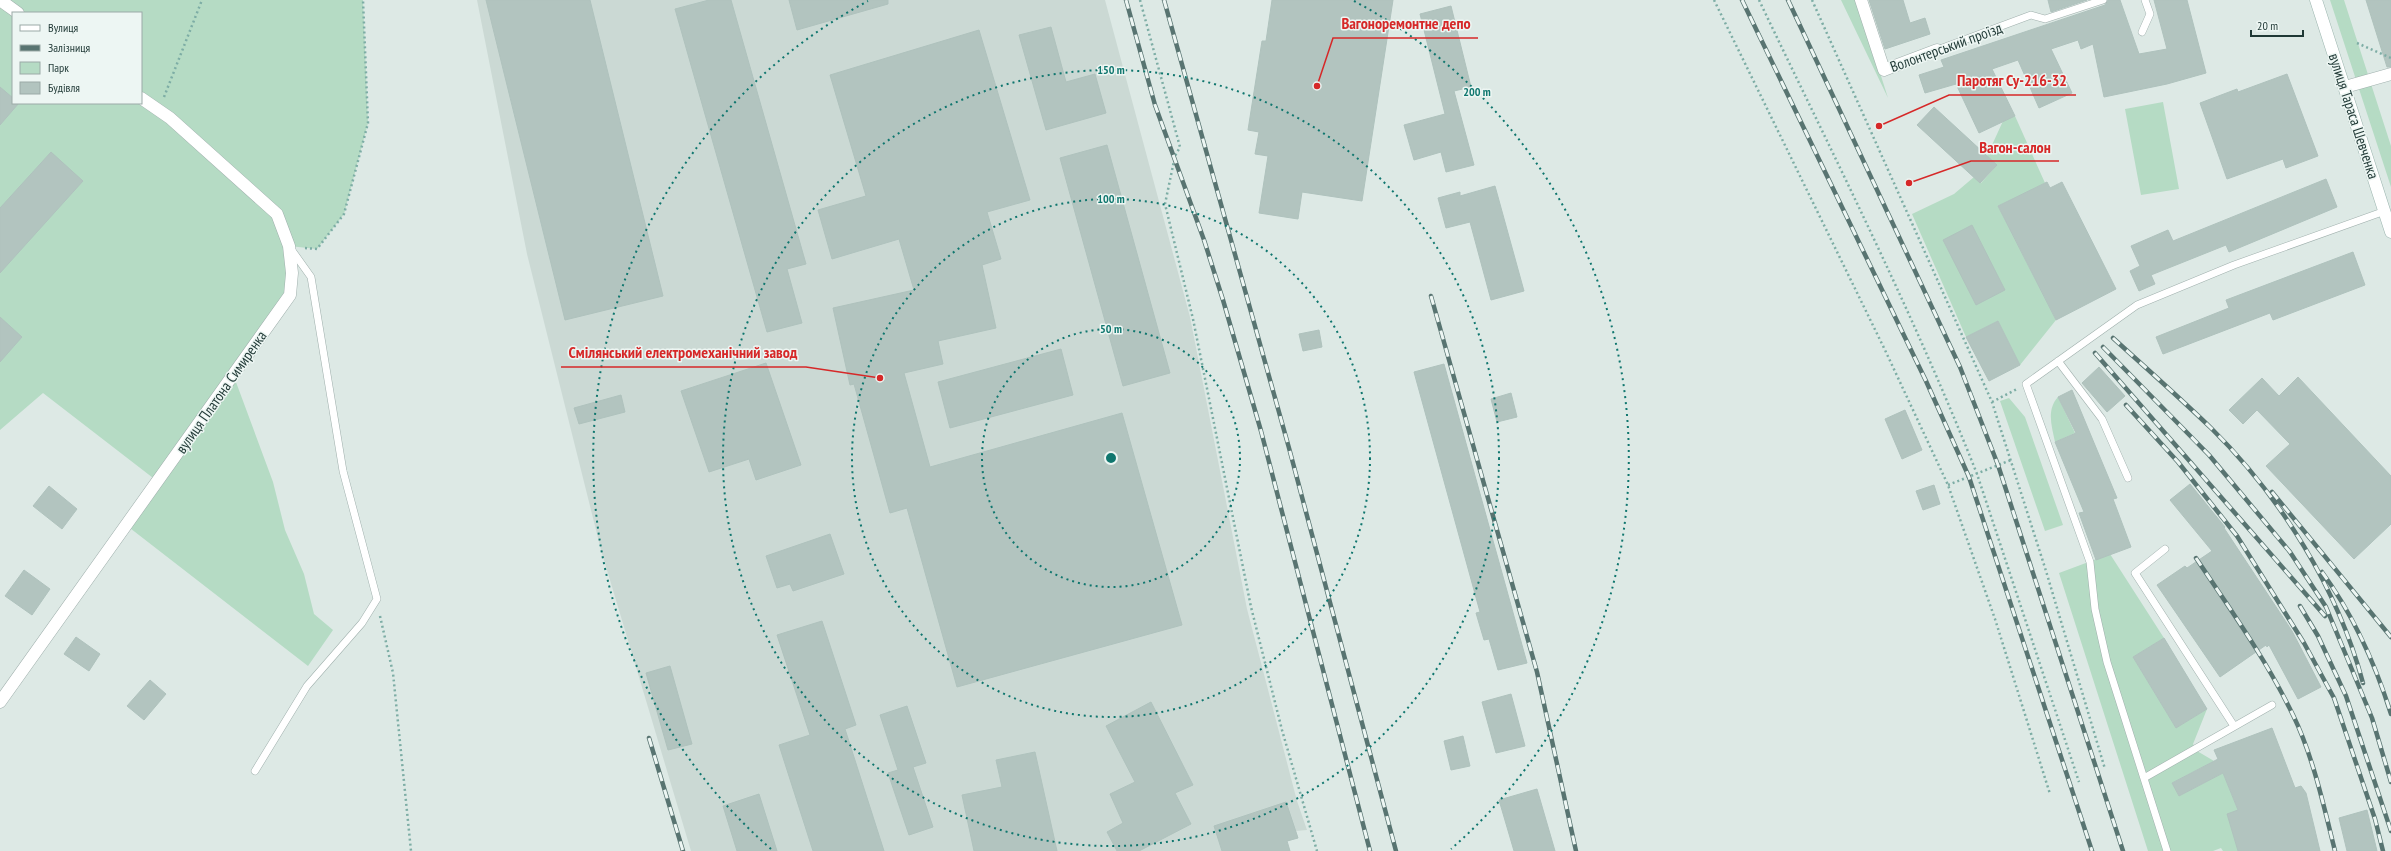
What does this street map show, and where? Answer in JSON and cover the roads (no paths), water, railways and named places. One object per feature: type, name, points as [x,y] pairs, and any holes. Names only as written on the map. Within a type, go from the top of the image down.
[{"type":"street","points":[[0,0],[17,12]]},
{"type":"street","name":"Волонтерський проїзд","points":[[1861,0],[1884,70],[1937,50]]},
{"type":"street","name":"вулиця Тараса Шевченка","points":[[2316,0],[2391,232]]},
{"type":"street","points":[[2345,87],[2391,74]]},
{"type":"street","name":"вулиця Платона Симиренка","points":[[0,702],[290,295],[292,273],[289,246],[277,214],[159,111],[142,99]]},
{"type":"lane","name":"Волонтерський проїзд","points":[[1937,50],[2031,15],[2045,19],[2103,0]]},
{"type":"lane","points":[[2142,32],[2150,14],[2145,0]]},
{"type":"lane","points":[[2167,851],[2107,662],[2094,609],[2090,562],[2026,384],[2137,304],[2234,265],[2385,211]]},
{"type":"lane","points":[[254,771],[307,686],[362,623],[377,599],[343,471],[311,277],[289,246]]},
{"type":"lane","points":[[2058,361],[2102,419],[2128,478]]},
{"type":"lane","points":[[2165,549],[2135,573],[2234,726]]},
{"type":"lane","points":[[2144,778],[2272,705]]},
{"type":"railway","points":[[1126,0],[1155,105],[1204,240],[1261,431],[1370,851]]},
{"type":"railway","points":[[1164,0],[1289,448],[1396,851]]},
{"type":"railway","points":[[1742,0],[1926,381],[1969,477],[2092,851]]},
{"type":"railway","points":[[1788,0],[1960,367],[1998,465],[2123,851]]},
{"type":"railway","points":[[1431,296],[1537,672],[1576,851]]},
{"type":"railway","points":[[2113,338],[2211,428],[2237,455],[2283,514],[2304,546],[2339,613],[2363,683]]},
{"type":"railway","points":[[2103,347],[2209,455],[2290,552],[2326,607],[2372,718],[2391,782]]},
{"type":"railway","points":[[2095,353],[2325,616]]},
{"type":"railway","points":[[2126,405],[2178,462],[2237,536],[2304,643],[2334,698],[2375,819],[2383,851]]},
{"type":"railway","points":[[2272,492],[2391,637]]},
{"type":"railway","points":[[2196,558],[2235,615],[2271,674],[2293,715],[2312,764],[2335,851]]},
{"type":"railway","points":[[2322,572],[2354,623],[2371,658],[2391,714]]},
{"type":"railway","points":[[2300,606],[2318,636],[2346,696],[2391,831]]},
{"type":"railway","points":[[649,738],[683,851]]},
{"type":"place","name":"Вагоноремонтне депо","points":[[1317,86]]},
{"type":"place","name":"Паротяг Су-216-32","points":[[1879,126]]},
{"type":"place","name":"Вагон-салон","points":[[1909,183]]},
{"type":"place","name":"Смілянський електромеханічний завод","points":[[880,378]]}]
